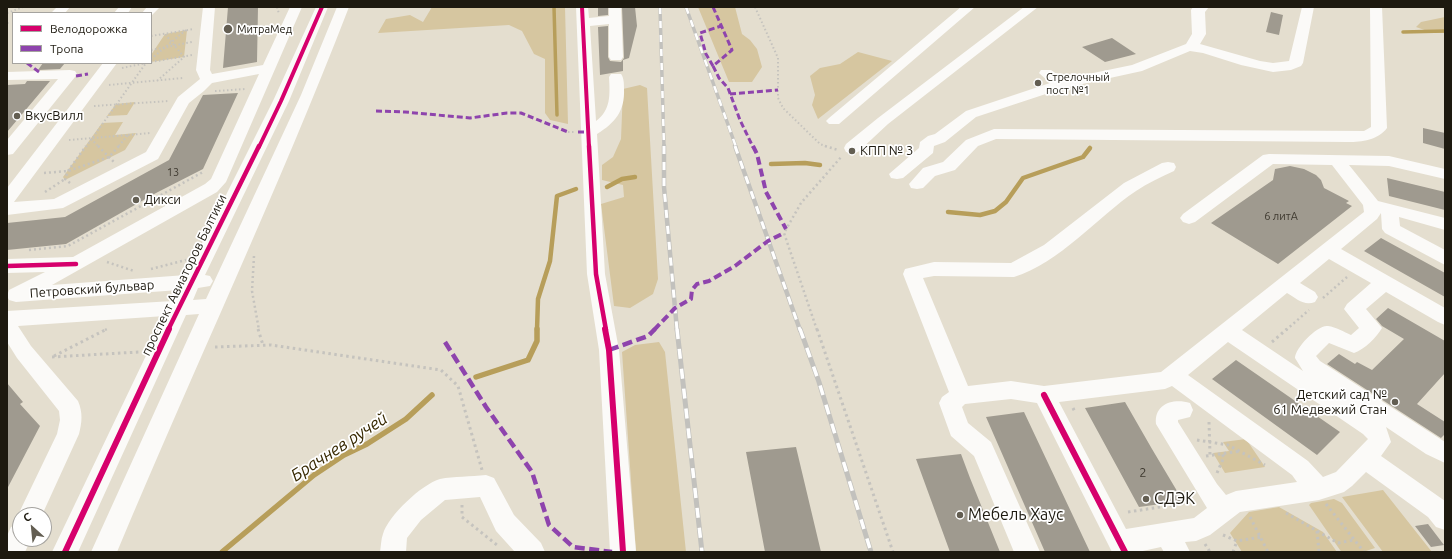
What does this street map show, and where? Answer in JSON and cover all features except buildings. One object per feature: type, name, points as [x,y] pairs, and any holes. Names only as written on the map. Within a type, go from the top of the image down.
[{"type":"street","points":[[208,86],[203,70],[209,7]]},
{"type":"street","name":"проспект Авиаторов Балтики","points":[[12,295],[76,264],[218,182],[296,7]]},
{"type":"street","name":"проспект Авиаторов Балтики","points":[[65,552],[114,443],[281,101],[322,7]]},
{"type":"street","points":[[104,552],[153,438],[308,95],[343,7]]},
{"type":"street","points":[[834,120],[969,7]]},
{"type":"street","points":[[849,151],[883,121],[1032,7]]},
{"type":"street","points":[[1191,47],[1199,34],[1198,10],[1203,7]]},
{"type":"street","points":[[897,174],[927,149],[926,145],[934,139],[939,139],[971,114],[1061,84],[1114,75],[1143,66],[1191,47],[1269,66],[1289,67],[1296,63],[1308,7]]},
{"type":"street","points":[[917,184],[929,172],[949,166],[972,143],[994,134],[1367,136],[1376,133],[1379,128],[1376,7]]},
{"type":"street","points":[[616,57],[615,14],[582,14],[596,274],[609,350],[623,552]]},
{"type":"street","points":[[7,200],[109,64]]},
{"type":"street","points":[[7,76],[75,68]]},
{"type":"street","points":[[7,150],[75,68]]},
{"type":"street","points":[[7,209],[57,204],[124,170],[152,154],[187,95],[199,88],[270,68]]},
{"type":"street","points":[[1046,74],[1061,84]]},
{"type":"street","points":[[589,132],[606,122],[615,109],[618,99],[616,77]]},
{"type":"street","points":[[1189,218],[1269,159],[1389,161],[1445,174]]},
{"type":"street","points":[[1337,161],[1380,207],[1391,229],[1445,258]]},
{"type":"street","points":[[961,396],[912,274],[934,269],[1014,270],[1050,250],[1130,187],[1168,167]]},
{"type":"street","points":[[1027,552],[983,449],[959,429],[950,403],[961,396],[1012,390],[1044,395],[1164,380],[1173,375],[1287,284],[1371,215],[1373,210],[1380,207],[1445,224]]},
{"type":"street","points":[[1328,250],[1445,328]]},
{"type":"street","points":[[7,266],[76,264]]},
{"type":"street","name":"Петровский бульвар","points":[[12,295],[225,279]]},
{"type":"street","points":[[1287,284],[1308,296]]},
{"type":"street","points":[[1381,285],[1445,316]]},
{"type":"street","points":[[1381,285],[1354,309],[1372,328],[1354,345],[1327,333],[1305,354],[1305,358],[1313,367],[1445,453]]},
{"type":"street","name":"Петровский бульвар","points":[[7,318],[213,306]]},
{"type":"street","points":[[7,325],[15,352],[70,408],[71,420],[68,434],[34,507]]},
{"type":"street","points":[[1044,395],[1122,547],[1172,543],[1242,503],[1336,484],[1344,479],[1380,442],[1380,438],[1375,430],[1228,331]]},
{"type":"street","points":[[1173,375],[1215,406],[1270,457],[1300,468],[1317,489]]},
{"type":"street","points":[[1182,410],[1172,412],[1166,416],[1167,424],[1209,492],[1242,503]]},
{"type":"street","points":[[1364,458],[1437,509],[1445,519]]},
{"type":"street","points":[[393,552],[395,534],[412,512],[440,490],[486,486],[505,523],[532,552]]},
{"type":"path","points":[[7,13],[23,7]]},
{"type":"path","points":[[755,7],[778,58],[778,98],[783,108],[820,144],[833,148]]},
{"type":"path","points":[[152,36],[194,29]]},
{"type":"path","points":[[152,58],[187,30]]},
{"type":"path","points":[[165,34],[184,56]]},
{"type":"path","points":[[152,50],[196,42]]},
{"type":"path","points":[[152,62],[195,55]]},
{"type":"path","points":[[157,81],[184,56]]},
{"type":"path","points":[[68,171],[145,64]]},
{"type":"path","points":[[108,85],[132,84],[183,78]]},
{"type":"path","points":[[208,86],[251,88]]},
{"type":"path","points":[[90,106],[183,100]]},
{"type":"path","points":[[64,141],[158,132]]},
{"type":"path","points":[[41,173],[68,171],[109,157],[128,135]]},
{"type":"path","points":[[91,139],[124,170]]},
{"type":"path","points":[[849,151],[815,185],[784,233],[893,552]]},
{"type":"path","points":[[29,250],[68,246],[203,172]]},
{"type":"path","points":[[41,194],[65,179]]},
{"type":"path","points":[[254,256],[251,285],[254,315],[263,345]]},
{"type":"path","points":[[146,270],[192,258]]},
{"type":"path","points":[[104,261],[138,272]]},
{"type":"path","points":[[112,326],[52,357],[143,352]]},
{"type":"path","points":[[215,347],[263,345],[441,370],[458,386],[486,486]]},
{"type":"path","points":[[1210,456],[1209,421],[1211,410],[1215,406]]},
{"type":"path","points":[[1073,408],[1075,412]]},
{"type":"path","points":[[1175,437],[1228,445],[1241,451],[1270,457]]},
{"type":"path","points":[[1188,458],[1241,451],[1270,457]]},
{"type":"path","points":[[461,489],[462,517],[502,548]]},
{"type":"path","points":[[1317,489],[1364,552]]},
{"type":"path","points":[[1128,512],[1192,502]]},
{"type":"path","points":[[1242,503],[1317,531],[1338,543],[1354,540]]},
{"type":"path","points":[[1242,503],[1268,552]]},
{"type":"path","points":[[1317,531],[1320,552]]},
{"type":"path","points":[[1233,552],[1237,541],[1261,537]]},
{"type":"shaded area","points":[[432,7],[565,7],[568,124],[550,120],[545,113],[545,59],[534,54],[522,31],[509,25],[378,33],[386,19],[410,15],[423,22]]},
{"type":"shaded area","points":[[698,7],[735,7],[742,34],[750,40],[757,49],[762,67],[752,82],[729,82]]},
{"type":"shaded area","points":[[1445,17],[1445,33],[1433,33],[1416,27],[1421,22]]},
{"type":"shaded area","points":[[187,30],[184,57],[152,62],[152,54],[165,34]]},
{"type":"shaded area","points":[[858,52],[892,61],[818,119],[812,105],[815,95],[810,76],[820,68],[840,64]]},
{"type":"shaded area","points":[[640,85],[647,88],[658,279],[653,294],[630,308],[614,306],[601,204],[624,197],[623,185],[602,180],[602,165],[613,157],[621,139],[623,89]]},
{"type":"shaded area","points":[[135,102],[127,115],[107,116],[116,104]]},
{"type":"shaded area","points":[[123,122],[115,135],[136,133],[125,150],[65,180],[63,177],[102,123]]},
{"type":"shaded area","points":[[659,342],[665,352],[686,552],[636,552],[622,352],[635,345]]},
{"type":"shaded area","points":[[1246,439],[1265,467],[1225,473],[1213,453],[1229,451],[1223,442]]},
{"type":"shaded area","points":[[1383,490],[1432,552],[1383,552],[1342,497]]},
{"type":"shaded area","points":[[1334,499],[1342,503],[1375,548],[1363,552],[1342,552],[1340,550],[1309,505],[1311,503]]},
{"type":"shaded area","points":[[1279,507],[1323,532],[1337,552],[1242,552],[1230,533],[1249,512]]},
{"type":"waterway","points":[[554,7],[557,115]]},
{"type":"waterway","name":"Брачнев ручей","points":[[1403,32],[1445,31]]},
{"type":"waterway","name":"Брачнев ручей","points":[[948,212],[980,215],[995,211],[1006,202],[1023,178],[1083,157],[1090,148]]},
{"type":"waterway","points":[[771,164],[805,163],[820,165]]},
{"type":"waterway","name":"Брачнев ручей","points":[[607,187],[622,179],[635,177]]},
{"type":"waterway","name":"Брачнев ручей","points":[[537,330],[538,299],[550,261],[557,196],[576,189]]},
{"type":"waterway","name":"Брачнев ручей","points":[[476,377],[528,360],[537,341],[537,330]]},
{"type":"waterway","name":"Брачнев ручей","points":[[222,552],[314,475],[344,455],[367,444],[406,419],[432,395]]},
{"type":"railway","points":[[660,7],[664,147]]},
{"type":"railway","points":[[686,7],[736,147]]},
{"type":"railway","points":[[735,146],[800,330]]},
{"type":"railway","points":[[664,147],[664,187],[677,330]]},
{"type":"railway","points":[[677,329],[702,552]]},
{"type":"railway","points":[[800,329],[819,382],[871,552]]},
{"type":"marked path","points":[[713,7],[732,50],[713,66],[719,78],[728,88],[740,120],[757,154],[766,192],[786,229]]},
{"type":"marked path","points":[[713,66],[706,54],[700,33],[721,26]]},
{"type":"marked path","points":[[28,64],[39,72]]},
{"type":"marked path","points":[[76,76],[88,74]]},
{"type":"marked path","points":[[730,94],[778,90]]},
{"type":"marked path","points":[[376,111],[470,118],[514,112],[532,116],[558,129],[568,132]]},
{"type":"marked path","points":[[578,132],[589,132]]},
{"type":"marked path","points":[[609,350],[648,336],[675,308],[691,299],[692,290],[697,284],[709,281],[735,266],[768,241],[784,233]]},
{"type":"marked path","points":[[445,342],[486,407],[532,472],[549,525],[573,547],[612,552]]},
{"type":"cycle path","points":[[65,552],[158,351],[281,101],[322,7]]},
{"type":"cycle path","points":[[582,7],[596,274],[609,350],[623,552]]},
{"type":"cycle path","points":[[7,266],[76,264]]},
{"type":"cycle path","points":[[1044,395],[1125,552]]},
{"type":"place","name":"МитраМед","points":[[228,29]]},
{"type":"place","name":"Стрелочный пост №1","points":[[1038,83]]},
{"type":"place","name":"ВкусВилл","points":[[17,116]]},
{"type":"place","name":"КПП № 3","points":[[852,151]]},
{"type":"place","name":"Дикси","points":[[136,200]]},
{"type":"place","name":"Детский сад № 61 Медвежий Стан","points":[[1395,402]]},
{"type":"place","name":"СДЭК","points":[[1146,499]]},
{"type":"place","name":"Мебель Хаус","points":[[960,515]]}]
